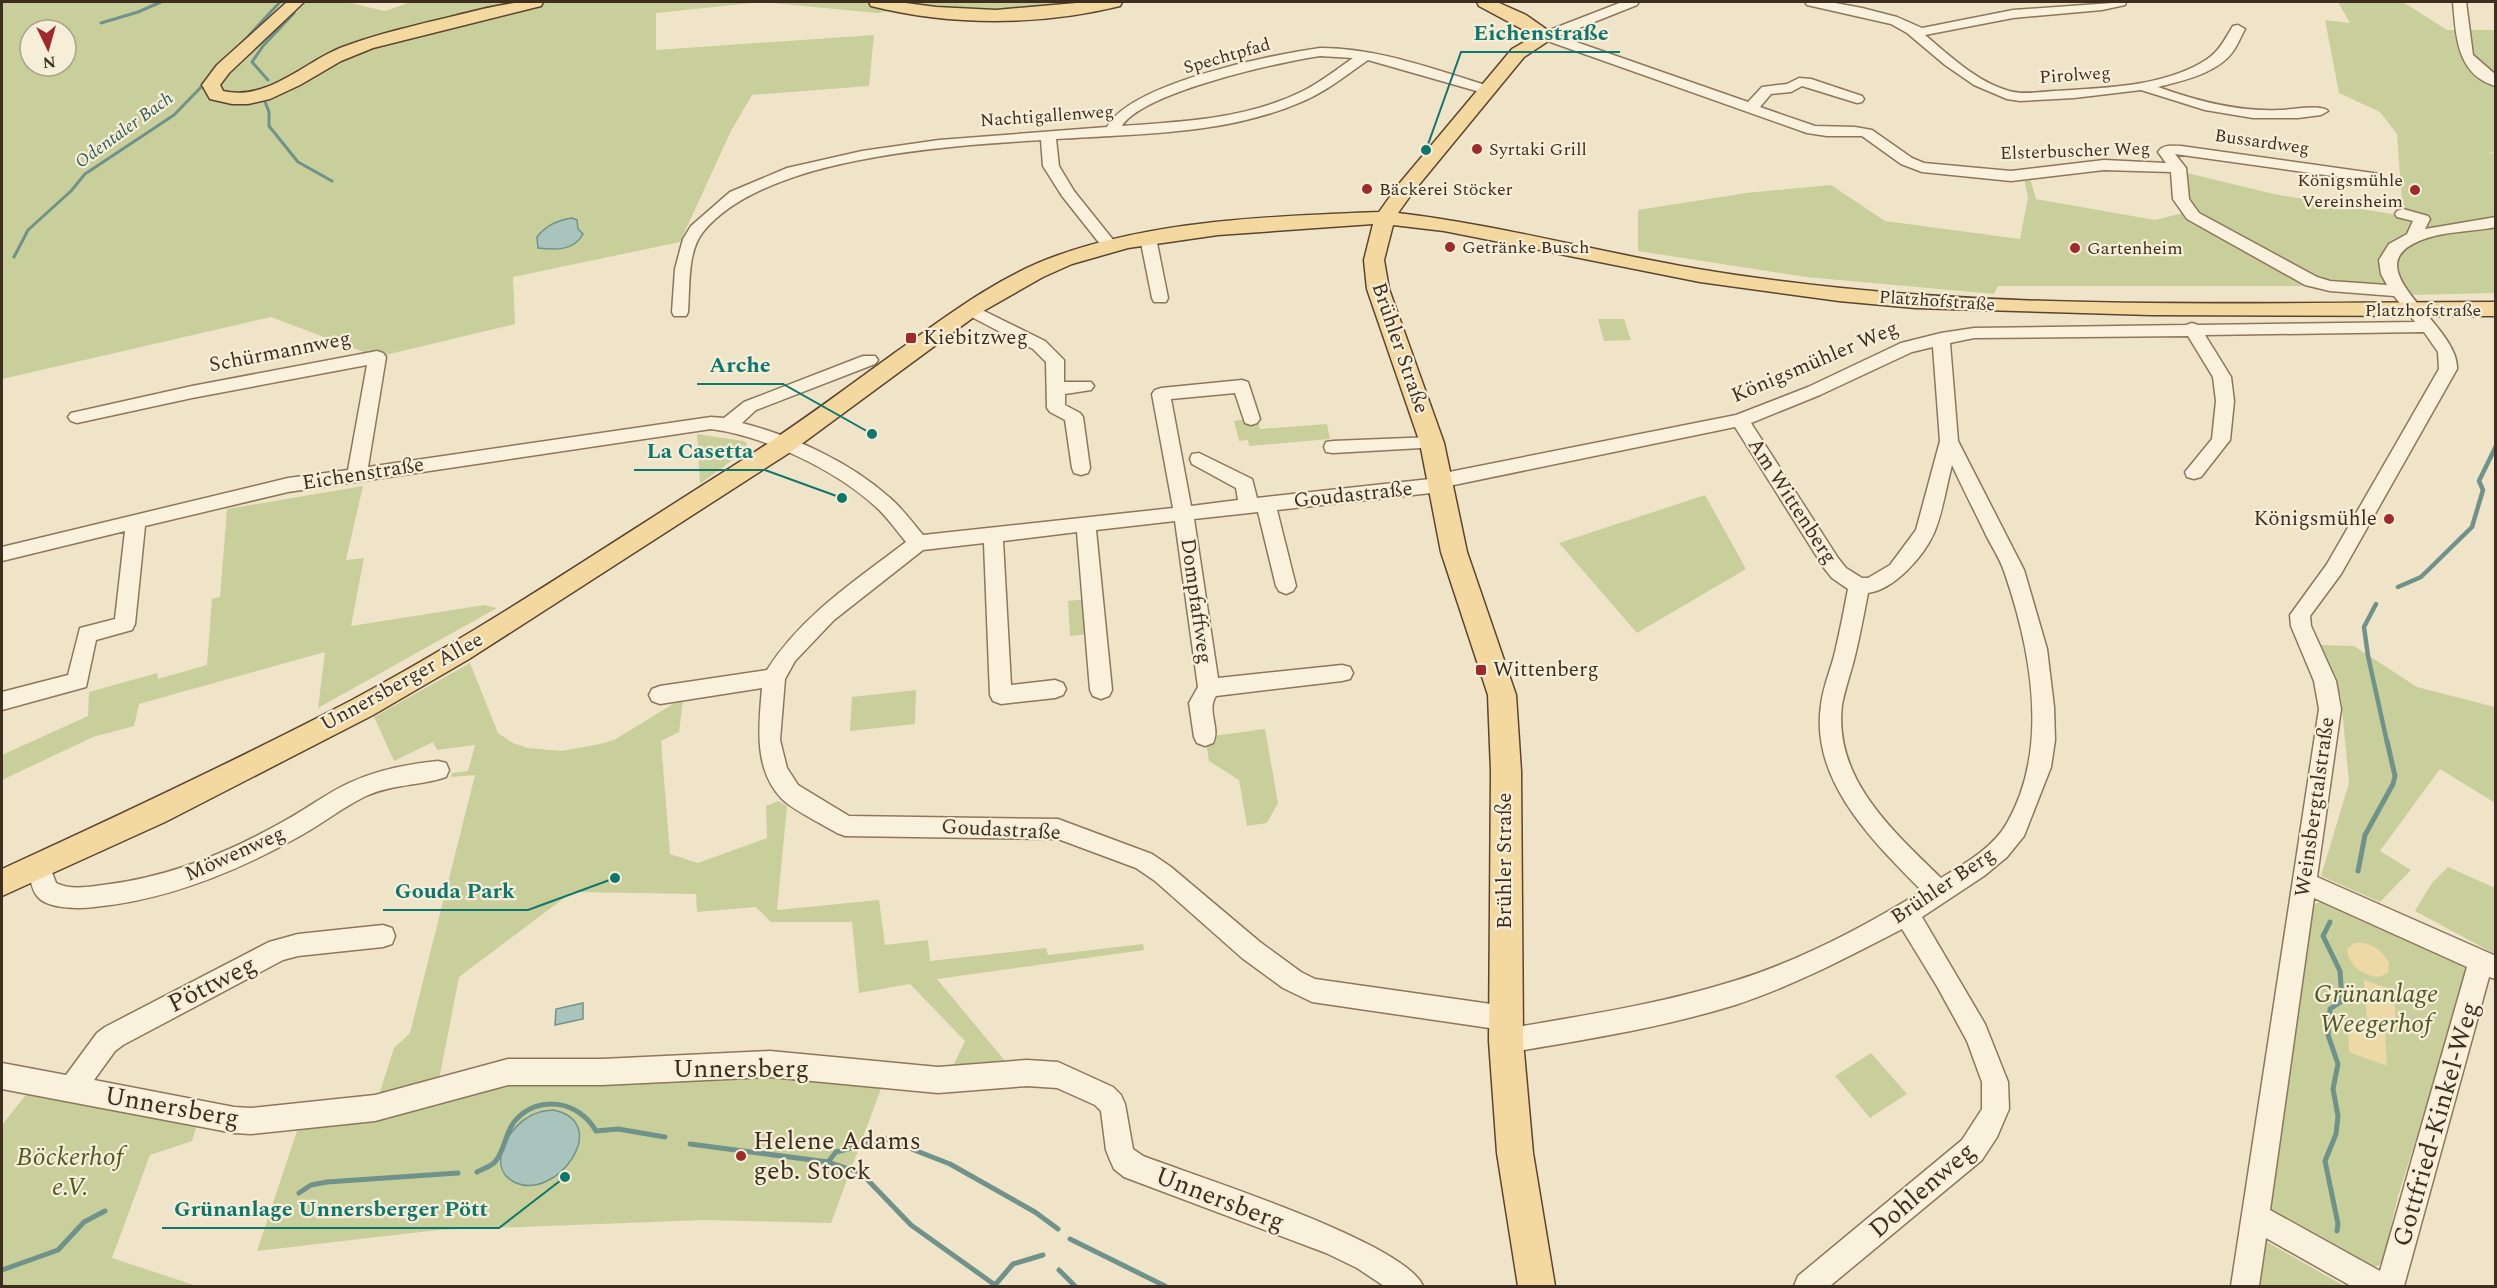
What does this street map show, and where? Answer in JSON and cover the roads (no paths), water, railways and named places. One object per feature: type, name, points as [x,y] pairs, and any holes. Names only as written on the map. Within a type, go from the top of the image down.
[{"type":"main road","points":[[296,2],[223,69],[211,86],[216,95],[237,99],[262,95],[280,88],[335,57],[373,42],[535,2]]},
{"type":"main road","points":[[877,2],[946,13],[999,15],[1053,12],[1114,2]]},
{"type":"main road","points":[[1485,2],[1520,19],[1547,36]]},
{"type":"main road","name":"Brühler Straße","points":[[1537,1287],[1512,1137],[1505,1029],[1506,771],[1502,695],[1454,552],[1432,443],[1378,289],[1374,260],[1385,218],[1406,188],[1518,53],[1547,36]]},
{"type":"main road","points":[[1328,220],[1406,188],[1416,207],[1444,225]]},
{"type":"main road","points":[[784,445],[970,309],[1036,272],[1110,246],[1148,238],[1188,232],[1328,220],[1385,218]]},
{"type":"main road","name":"Platzhofstraße","points":[[1385,218],[1444,225],[1700,276],[1839,294],[2000,305],[2496,309]]},
{"type":"main road","points":[[1328,220],[1365,238],[1376,251],[1404,233],[1444,225]]},
{"type":"main road","name":"Unnersberger Allee","points":[[2,883],[155,813],[363,707],[459,652],[784,445]]},
{"type":"street","points":[[1547,36],[1632,2]]},
{"type":"street","name":"Pirolweg","points":[[1812,2],[1865,7],[1899,23],[1991,90],[2007,97],[2145,87],[2210,65],[2232,44],[2238,29]]},
{"type":"street","points":[[1913,32],[1929,32],[2027,12],[2102,6],[2120,2]]},
{"type":"street","points":[[2459,2],[2464,22],[2462,35],[2466,55],[2470,63],[2496,82]]},
{"type":"street","name":"Elsterbuscher Weg","points":[[1547,36],[1823,133],[1855,131],[1868,133],[1881,140],[1910,163],[1922,167],[2011,176],[2104,165],[2178,168],[2181,199],[2187,210],[2213,227],[2310,281],[2330,286],[2398,291]]},
{"type":"street","name":"Spechtpfad","points":[[1112,131],[1125,113],[1210,77],[1313,52],[1339,51],[1365,56]]},
{"type":"street","points":[[1365,56],[1487,90]]},
{"type":"street","name":"Nachtigallenweg","points":[[680,312],[682,266],[690,240],[712,213],[754,185],[805,167],[903,149],[1216,121],[1263,109],[1320,87],[1365,56]]},
{"type":"street","points":[[1751,108],[1767,90],[1791,88],[1798,82],[1811,83],[1857,99]]},
{"type":"street","points":[[2145,87],[2197,105],[2252,115],[2285,116],[2321,111]]},
{"type":"street","points":[[1048,136],[1052,166],[1066,194],[1110,246]]},
{"type":"street","name":"Bussardweg","points":[[2178,168],[2165,152],[2167,150],[2181,150],[2375,177]]},
{"type":"street","points":[[2403,214],[2422,219],[2414,238]]},
{"type":"street","points":[[2414,238],[2496,222]]},
{"type":"street","points":[[1148,238],[1160,298]]},
{"type":"street","name":"Weinsbergtalstraße","points":[[2245,1287],[2330,709],[2325,681],[2301,626],[2300,615],[2334,568],[2448,369],[2448,355],[2433,331],[2398,291],[2389,276],[2386,265],[2388,257],[2395,248],[2414,238]]},
{"type":"street","points":[[970,309],[1049,353],[1055,360],[1056,408],[1074,417],[1081,468]]},
{"type":"street","points":[[2193,328],[2222,376],[2225,401],[2221,440],[2194,472]]},
{"type":"street","name":"Königsmühler Weg","points":[[1439,483],[1740,420],[1814,391],[1907,347],[1941,338],[1974,333],[2193,328],[2433,331]]},
{"type":"street","points":[[1939,892],[1869,820],[1856,801],[1832,749],[1830,713],[1859,586],[1872,585],[1897,570],[1925,532],[1949,441],[1941,338]]},
{"type":"street","name":"Schürmannweg","points":[[77,417],[377,357],[357,474]]},
{"type":"street","points":[[729,424],[750,406],[869,360]]},
{"type":"street","points":[[1054,389],[1085,386]]},
{"type":"street","name":"Dompfaffweg","points":[[1205,737],[1200,703],[1209,688],[1184,513],[1161,394],[1242,386],[1251,419]]},
{"type":"street","name":"Am Wittenberg","points":[[1740,420],[1831,563],[1839,573],[1859,586]]},
{"type":"street","name":"Eichenstraße","points":[[2,554],[256,492],[357,474],[693,424],[729,424],[758,432],[784,445]]},
{"type":"street","name":"Brühler Berg","points":[[1505,1029],[1623,1021],[1735,993],[1827,956],[1906,914],[1976,869],[2000,850],[2016,829],[2040,767],[2044,740],[2043,707],[2036,649],[2017,580],[1949,441]]},
{"type":"street","name":"Brühler Straße","points":[[1333,447],[1432,443]]},
{"type":"street","points":[[784,445],[865,487],[880,499],[918,543]]},
{"type":"street","name":"Goudastraße","points":[[1199,459],[1245,484],[1258,505],[1286,586]]},
{"type":"street","name":"Goudastraße","points":[[1439,483],[918,543],[827,614],[788,655],[774,678],[770,704],[769,740],[776,770],[790,792],[845,826],[1058,829],[1144,861],[1163,873],[1251,950],[1292,980],[1312,990],[1505,1029]]},
{"type":"street","points":[[2,701],[78,681],[87,634],[125,624],[136,520]]},
{"type":"street","points":[[1086,524],[1101,690]]},
{"type":"street","points":[[993,535],[1001,695],[1055,689]]},
{"type":"street","name":"Dompfaffweg","points":[[1209,688],[1342,673]]},
{"type":"street","points":[[660,695],[774,678]]},
{"type":"street","name":"Möwenweg","points":[[39,866],[46,890],[60,896],[94,897],[154,887],[194,874],[260,846],[367,786],[413,772],[438,770]]},
{"type":"street","points":[[2305,882],[2488,965]]},
{"type":"street","name":"Dohlenweg","points":[[1808,1287],[1972,1150],[1985,1134],[1997,1103],[1996,1087],[1988,1055],[1948,982],[1906,914]]},
{"type":"street","name":"Pöttweg","points":[[72,1089],[106,1042],[114,1036],[260,959],[298,945],[383,936]]},
{"type":"street","name":"Gottfried-Kinkel-Weg","points":[[2390,1287],[2488,965]]},
{"type":"street","name":"Unnersberg","points":[[2,1076],[234,1120],[251,1121],[375,1108],[437,1094],[508,1072],[602,1072],[770,1064],[939,1080],[1028,1073],[1058,1075],[1104,1096],[1112,1104],[1120,1150],[1124,1159],[1134,1167],[1333,1241],[1367,1258],[1409,1287]]},
{"type":"street","points":[[2256,1217],[2378,1287]]},
{"type":"water","points":[[572,218],[577,220],[578,229],[583,234],[575,244],[557,249],[538,248],[537,237],[544,229]]},
{"type":"water","points":[[583,1003],[583,1019],[555,1025],[556,1009]]},
{"type":"water","points":[[553,1110],[571,1117],[579,1129],[579,1144],[572,1158],[561,1172],[546,1181],[530,1185],[514,1182],[506,1175],[502,1167],[501,1158],[507,1139],[520,1123],[530,1116]]},
{"type":"waterway","points":[[101,23],[138,12],[161,2]]},
{"type":"waterway","name":"Odentaler Bach","points":[[242,43],[280,2]]},
{"type":"waterway","points":[[268,80],[252,62],[263,46],[294,13]]},
{"type":"waterway","name":"Odentaler Bach","points":[[14,257],[28,230],[71,191],[85,174],[174,115],[206,82]]},
{"type":"waterway","points":[[264,99],[269,112],[269,126],[298,162],[332,181]]},
{"type":"waterway","points":[[2398,587],[2421,577],[2472,527],[2483,490],[2479,481],[2496,446]]},
{"type":"waterway","points":[[2376,604],[2364,627],[2387,742]]},
{"type":"waterway","points":[[2358,871],[2365,835],[2393,784],[2395,776],[2387,741]]},
{"type":"waterway","points":[[2330,922],[2323,936],[2340,971],[2342,1001],[2330,1009],[2328,1035],[2338,1064],[2333,1089],[2338,1116],[2336,1134],[2325,1161],[2338,1224],[2337,1231]]},
{"type":"waterway","points":[[477,1172],[497,1159],[514,1122],[524,1113],[546,1104],[569,1107],[589,1121],[596,1131],[618,1129],[665,1137]]},
{"type":"waterway","points":[[828,1162],[836,1152],[886,1139],[950,1164],[1035,1212],[1058,1229]]},
{"type":"waterway","points":[[690,1144],[828,1162]]},
{"type":"waterway","points":[[828,1162],[861,1173],[911,1225],[995,1285],[1013,1264],[1043,1255]]},
{"type":"waterway","points":[[299,1193],[311,1185],[327,1182],[458,1173]]},
{"type":"waterway","points":[[2,1270],[58,1250],[84,1222],[105,1211]]},
{"type":"waterway","points":[[1070,1239],[1165,1286]]},
{"type":"waterway","points":[[1059,1270],[1075,1286]]},
{"type":"place","name":"Syrtaki Grill","points":[[1477,149]]},
{"type":"place","name":"Eichenstraße","points":[[1426,150]]},
{"type":"place","name":"Bäckerei Stöcker","points":[[1367,189]]},
{"type":"place","name":"Königsmühle Vereinsheim","points":[[2415,190]]},
{"type":"place","name":"Getränke Busch","points":[[1450,247]]},
{"type":"place","name":"Gartenheim","points":[[2075,248]]},
{"type":"place","name":"Kiebitzweg","points":[[911,338]]},
{"type":"place","name":"Arche","points":[[872,434]]},
{"type":"place","name":"La Casetta","points":[[842,498]]},
{"type":"place","name":"Königsmühle","points":[[2389,519]]},
{"type":"place","name":"Wittenberg","points":[[1481,670]]},
{"type":"place","name":"Gouda Park","points":[[615,878]]},
{"type":"place","name":"Helene Adams geb. Stock","points":[[741,1156]]},
{"type":"place","name":"Grünanlage Unnersberger Pött","points":[[565,1177]]},
{"type":"park label","name":"Grünanlage Weegerhof","points":[[2376,1009]]},
{"type":"park label","name":"Böckerhof e.V.","points":[[70,1172]]}]
